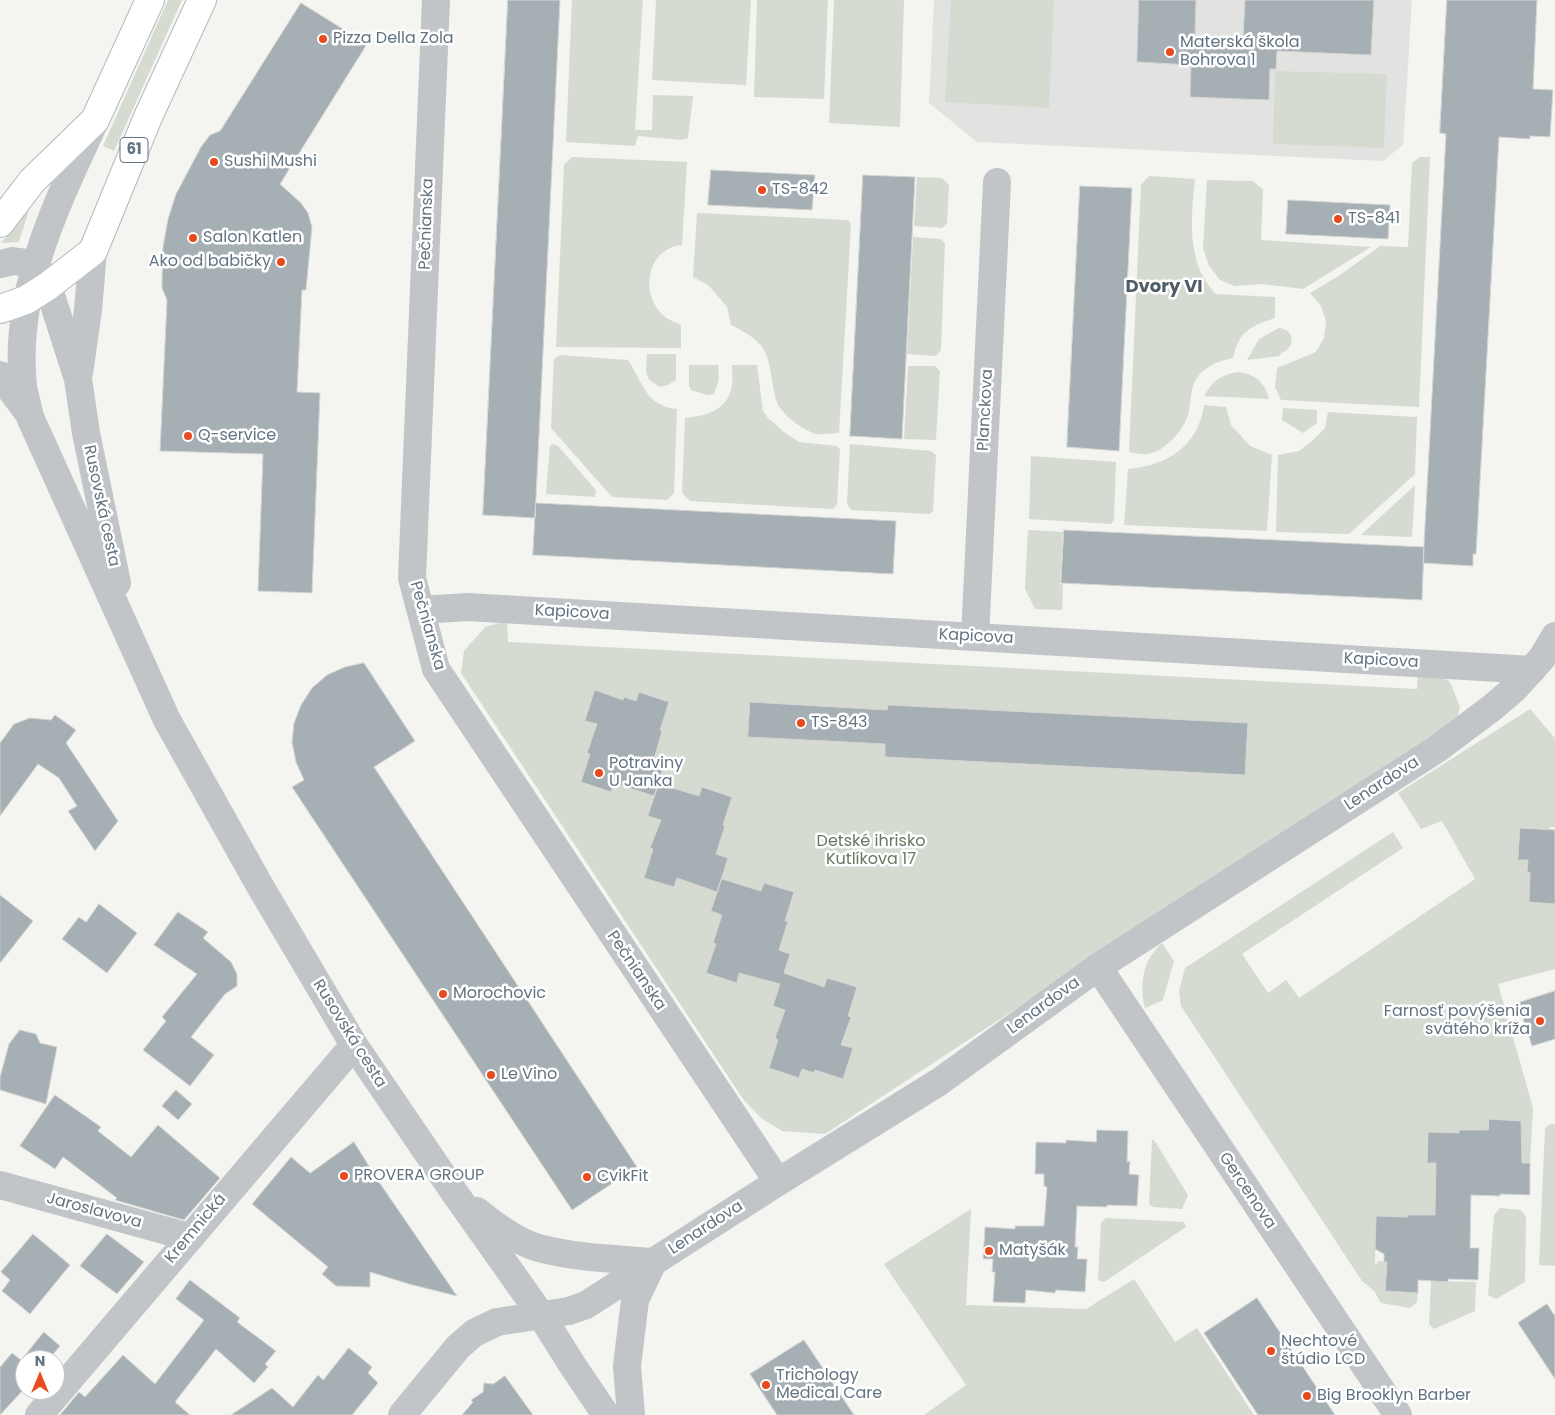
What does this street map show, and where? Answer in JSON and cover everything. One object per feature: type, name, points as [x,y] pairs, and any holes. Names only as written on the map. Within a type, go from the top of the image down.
[{"type":"main road","points":[[0,223],[32,182],[95,120],[150,0]]},
{"type":"main road","name":"61","points":[[0,309],[36,284],[93,251],[148,117],[202,0]]},
{"type":"main road","points":[[179,51],[222,0]]},
{"type":"street","name":"Pečnianska","points":[[436,0],[412,578],[436,668],[778,1182]]},
{"type":"street","name":"Rusovská cesta","points":[[30,417],[24,388],[23,328],[67,182],[95,120]]},
{"type":"street","name":"Planckova","points":[[975,637],[998,182]]},
{"type":"street","name":"Rusovská cesta","points":[[78,379],[88,310],[93,251]]},
{"type":"street","points":[[0,264],[13,261],[36,284]]},
{"type":"street","name":"Rusovská cesta","points":[[36,284],[78,379],[86,433],[127,632]]},
{"type":"street","name":"Rusovská cesta","points":[[0,375],[30,417],[167,720],[204,788],[354,1044],[454,1192],[541,1315],[606,1415]]},
{"type":"street","name":"Kapicova","points":[[421,610],[468,607],[1532,670]]},
{"type":"street","name":"Lenardova","points":[[402,1415],[458,1347],[474,1333],[497,1322],[569,1311],[586,1305],[939,1082],[1098,968],[1437,749],[1514,689],[1542,658],[1555,636]]},
{"type":"street","name":"Gercenova","points":[[1098,968],[1398,1415]]},
{"type":"street","name":"Kremnická","points":[[39,1415],[354,1044]]},
{"type":"street","name":"Jaroslavova","points":[[0,1184],[189,1237]]},
{"type":"street","points":[[454,1192],[498,1228],[537,1248],[573,1254],[654,1262],[635,1300],[627,1366],[631,1415]]},
{"type":"shaded area","name":"Materská škola Bohrova 1","points":[[934,0],[1412,0],[1403,145],[1383,161],[977,142],[929,103]]},
{"type":"green space","points":[[168,0],[182,0],[114,151],[103,146]]},
{"type":"green space","points":[[572,0],[643,0],[635,130],[652,130],[653,95],[693,96],[688,138],[682,140],[638,136],[635,146],[566,142]]},
{"type":"green space","points":[[656,0],[751,0],[746,85],[652,80]]},
{"type":"green space","points":[[757,0],[828,0],[824,99],[754,97]]},
{"type":"green space","points":[[834,0],[904,0],[900,127],[829,123]]},
{"type":"green space","points":[[951,0],[1054,0],[1049,108],[945,102]]},
{"type":"green space","points":[[1275,71],[1387,74],[1384,148],[1273,144]]},
{"type":"green space","points":[[572,157],[687,162],[682,245],[670,248],[661,254],[654,263],[650,273],[649,285],[656,307],[666,317],[681,325],[681,348],[556,347],[564,165]]},
{"type":"green space","points":[[1420,157],[1430,157],[1419,407],[1281,400],[1275,387],[1277,368],[1316,352],[1324,338],[1326,321],[1321,306],[1310,293],[1340,275],[1380,246],[1408,247],[1412,163]]},
{"type":"green space","points":[[1149,176],[1195,179],[1192,209],[1193,240],[1195,254],[1206,282],[1216,294],[1275,297],[1275,318],[1247,331],[1239,341],[1233,358],[1207,368],[1199,375],[1191,394],[1186,421],[1178,434],[1161,449],[1143,454],[1129,452],[1141,185]]},
{"type":"green space","points":[[917,177],[942,178],[949,185],[947,223],[942,228],[914,226]]},
{"type":"green space","points":[[1207,180],[1253,181],[1263,190],[1261,240],[1371,247],[1303,289],[1262,284],[1235,286],[1220,280],[1209,266],[1203,248]]},
{"type":"green space","points":[[29,210],[19,242],[1,243]]},
{"type":"green space","points":[[697,213],[848,220],[851,224],[839,433],[816,434],[811,432],[798,425],[782,410],[776,400],[764,350],[754,338],[731,325],[727,307],[708,285],[693,277]]},
{"type":"green space","points":[[913,237],[941,239],[945,243],[941,350],[936,356],[907,354]]},
{"type":"green space","points":[[1279,328],[1284,329],[1291,335],[1291,343],[1286,351],[1281,353],[1280,356],[1247,360],[1259,339]]},
{"type":"green space","points":[[647,354],[676,354],[676,380],[660,387],[649,380],[646,371]]},
{"type":"green space","points":[[560,355],[628,360],[651,398],[666,407],[677,409],[674,493],[667,500],[612,497],[551,428],[554,359]]},
{"type":"green space","points":[[689,365],[718,365],[719,379],[714,394],[707,395],[691,390],[689,385]]},
{"type":"green space","points":[[732,365],[757,365],[763,411],[784,432],[799,442],[836,446],[840,449],[837,504],[833,509],[690,501],[682,493],[685,418],[701,416],[721,406],[730,394]]},
{"type":"green space","points":[[908,366],[935,366],[940,371],[936,440],[904,439]]},
{"type":"green space","points":[[1237,372],[1258,379],[1269,399],[1204,396],[1210,386],[1217,380]]},
{"type":"green space","points":[[1204,405],[1226,407],[1231,425],[1250,446],[1272,455],[1267,531],[1124,525],[1128,469],[1156,463],[1179,451],[1196,431]]},
{"type":"green space","points":[[1283,408],[1317,410],[1317,423],[1303,433],[1282,420]]},
{"type":"green space","points":[[1328,412],[1417,417],[1415,474],[1349,534],[1276,532],[1278,455],[1299,451],[1314,439],[1325,428]]},
{"type":"green space","points":[[553,444],[558,446],[596,490],[595,497],[546,494],[550,446]]},
{"type":"green space","points":[[850,444],[931,451],[936,455],[933,511],[930,514],[852,510],[847,503]]},
{"type":"green space","points":[[1031,456],[1116,462],[1114,520],[1111,524],[1029,519]]},
{"type":"green space","points":[[1415,485],[1412,537],[1361,535]]},
{"type":"green space","points":[[1028,530],[1063,532],[1060,584],[1063,585],[1062,610],[1035,609],[1025,589]]},
{"type":"green space","name":"Detské ihrisko Kutlíkova 17","points":[[507,621],[508,642],[1417,689],[1418,667],[1435,672],[1450,682],[1460,707],[1458,715],[1453,722],[825,1134],[782,1131],[761,1118],[743,1099],[461,673],[464,651],[485,627]]},
{"type":"green space","points":[[1530,709],[1555,738],[1555,827],[1550,827],[1550,830],[1520,828],[1518,860],[1528,860],[1527,872],[1530,873],[1529,902],[1555,904],[1555,969],[1498,984],[1533,1108],[1530,1163],[1522,1163],[1520,1150],[1521,1121],[1489,1119],[1488,1136],[1472,1130],[1459,1130],[1459,1133],[1428,1132],[1427,1163],[1436,1163],[1436,1222],[1421,1215],[1408,1215],[1408,1217],[1376,1216],[1375,1265],[1379,1261],[1387,1262],[1385,1291],[1418,1293],[1417,1302],[1410,1308],[1381,1303],[1374,1291],[1362,1281],[1181,1006],[1179,991],[1185,968],[1393,832],[1403,848],[1242,954],[1268,993],[1286,980],[1299,998],[1475,879],[1442,821],[1421,829],[1398,793]]},
{"type":"green space","points":[[1162,943],[1174,961],[1163,1000],[1145,1008],[1142,990],[1144,972],[1150,957]]},
{"type":"green space","points":[[1550,1124],[1555,1124],[1555,1266],[1539,1265],[1545,1128]]},
{"type":"green space","points":[[1152,1140],[1154,1140],[1188,1195],[1182,1209],[1153,1207],[1149,1204]]},
{"type":"green space","points":[[1500,1208],[1521,1210],[1526,1217],[1525,1282],[1496,1299],[1488,1295],[1494,1215]]},
{"type":"green space","points":[[971,1209],[966,1305],[1086,1309],[1134,1279],[1175,1342],[1197,1328],[1254,1415],[924,1415],[966,1385],[884,1264]]},
{"type":"green space","points":[[1106,1218],[1184,1222],[1186,1227],[1104,1282],[1098,1280],[1101,1223]]},
{"type":"green space","points":[[1431,1281],[1476,1282],[1475,1311],[1434,1329],[1429,1324]]},
{"type":"building","points":[[508,0],[560,0],[535,518],[483,515]]},
{"type":"building","points":[[1139,0],[1196,0],[1195,37],[1243,38],[1245,0],[1374,0],[1371,55],[1277,51],[1276,69],[1270,69],[1269,100],[1190,97],[1191,65],[1137,62]]},
{"type":"building","points":[[1447,0],[1537,0],[1533,89],[1553,90],[1550,137],[1530,136],[1530,139],[1499,137],[1476,554],[1473,554],[1473,566],[1423,563],[1446,134],[1440,133]]},
{"type":"building","points":[[301,3],[367,44],[280,184],[301,203],[308,213],[312,227],[306,290],[302,290],[297,392],[320,393],[312,593],[258,591],[263,454],[160,451],[167,300],[162,288],[163,247],[168,219],[176,194],[201,147],[210,135],[220,131]]},
{"type":"building","name":"TS-842","points":[[711,170],[815,175],[812,210],[708,205]]},
{"type":"building","points":[[863,175],[915,177],[902,439],[850,436]]},
{"type":"building","points":[[1080,186],[1132,188],[1119,451],[1067,447]]},
{"type":"building","name":"TS-841","points":[[1288,200],[1390,205],[1388,239],[1286,234]]},
{"type":"building","points":[[536,503],[896,521],[893,574],[533,555]]},
{"type":"building","points":[[1064,530],[1424,547],[1422,600],[1061,583]]},
{"type":"building","points":[[364,663],[415,741],[374,767],[637,1167],[572,1210],[292,787],[304,780],[296,762],[292,742],[294,723],[301,705],[312,688],[327,675],[345,667]]},
{"type":"building","points":[[595,690],[623,700],[624,697],[636,701],[639,692],[669,702],[660,730],[662,731],[654,759],[665,763],[654,796],[614,783],[611,792],[581,782],[590,754],[587,753],[597,724],[585,721]]},
{"type":"building","points":[[750,702],[887,710],[888,705],[1248,723],[1245,775],[885,757],[885,744],[748,737]]},
{"type":"building","points":[[55,715],[76,730],[66,743],[118,821],[95,851],[68,811],[77,806],[59,778],[38,764],[0,816],[0,743],[14,724],[30,718],[51,720]]},
{"type":"building","points":[[659,784],[699,796],[702,787],[732,797],[716,854],[728,858],[717,892],[677,878],[674,887],[644,878],[653,849],[650,848],[661,820],[648,816]]},
{"type":"building","points":[[1520,828],[1555,830],[1555,904],[1529,902],[1530,873],[1527,872],[1528,860],[1518,860]]},
{"type":"building","points":[[722,879],[761,891],[764,883],[794,892],[779,950],[790,954],[784,973],[824,987],[827,978],[857,987],[848,1016],[851,1017],[841,1045],[853,1048],[843,1079],[815,1070],[814,1073],[802,1069],[799,1078],[769,1068],[778,1040],[775,1038],[785,1010],[773,1006],[780,984],[739,973],[737,983],[706,973],[716,944],[713,943],[722,915],[711,911]]},
{"type":"building","points":[[0,895],[33,921],[0,963]]},
{"type":"building","points":[[99,904],[137,933],[107,973],[62,939],[79,917],[86,922]]},
{"type":"building","points":[[178,912],[208,932],[203,938],[231,962],[237,974],[237,986],[225,994],[191,1037],[214,1055],[190,1086],[143,1050],[166,1021],[162,1017],[197,974],[154,945]]},
{"type":"building","name":"Farnosť povýšenia svätého kríža","points":[[1555,991],[1555,1039],[1532,1046],[1518,1003]]},
{"type":"building","points":[[20,1030],[36,1034],[40,1043],[57,1047],[46,1104],[0,1090],[0,1077],[9,1044]]},
{"type":"building","points":[[176,1090],[192,1104],[178,1120],[162,1106]]},
{"type":"building","points":[[55,1095],[101,1127],[98,1131],[131,1157],[158,1125],[220,1178],[184,1220],[115,1200],[117,1198],[63,1157],[55,1169],[20,1146]]},
{"type":"building","points":[[1489,1119],[1521,1121],[1522,1163],[1530,1163],[1530,1195],[1471,1195],[1470,1248],[1479,1248],[1478,1280],[1448,1279],[1448,1282],[1418,1280],[1418,1293],[1385,1291],[1387,1262],[1384,1262],[1384,1254],[1375,1249],[1376,1216],[1408,1217],[1407,1215],[1435,1215],[1436,1163],[1427,1163],[1428,1132],[1459,1133],[1459,1130],[1488,1130]]},
{"type":"building","points":[[1097,1130],[1128,1131],[1127,1162],[1130,1161],[1129,1174],[1139,1175],[1137,1206],[1077,1206],[1075,1247],[1078,1247],[1077,1259],[1087,1259],[1085,1292],[1056,1290],[1055,1293],[1026,1290],[1025,1303],[993,1302],[995,1272],[992,1272],[993,1259],[983,1259],[985,1227],[1015,1229],[1015,1226],[1044,1226],[1047,1187],[1044,1186],[1044,1174],[1035,1174],[1036,1142],[1066,1143],[1066,1140],[1096,1142]]},
{"type":"building","points":[[354,1142],[457,1296],[370,1272],[370,1287],[336,1286],[322,1274],[328,1267],[252,1204],[291,1157],[310,1173]]},
{"type":"building","points":[[33,1234],[70,1265],[30,1314],[2,1291],[10,1280],[1,1272]]},
{"type":"building","points":[[107,1234],[144,1262],[117,1294],[80,1266]]},
{"type":"building","points":[[190,1280],[240,1318],[237,1322],[276,1351],[265,1364],[268,1367],[254,1383],[216,1349],[175,1402],[190,1415],[60,1415],[79,1392],[85,1397],[123,1355],[155,1384],[204,1320],[176,1299]]},
{"type":"building","points":[[1257,1298],[1335,1415],[1258,1415],[1204,1333]]},
{"type":"building","points":[[1547,1304],[1555,1316],[1555,1379],[1518,1323]]},
{"type":"building","points":[[44,1332],[60,1346],[57,1350],[29,1350]]},
{"type":"building","points":[[804,1340],[854,1415],[777,1415],[750,1374]]},
{"type":"building","points":[[349,1348],[372,1367],[368,1373],[378,1383],[352,1415],[231,1415],[272,1388],[293,1407],[318,1375],[323,1380]]},
{"type":"building","points":[[12,1353],[15,1355],[15,1399],[0,1415],[0,1367]]},
{"type":"building","points":[[505,1376],[533,1415],[462,1415],[473,1402],[471,1400],[483,1392],[484,1383],[493,1384]]},
{"type":"place","name":"Pizza Della Zola","points":[[323,39]]},
{"type":"place","name":"Materská škola Bohrova 1","points":[[1170,52]]},
{"type":"place","name":"Sushi Mushi","points":[[214,162]]},
{"type":"place","name":"TS-842","points":[[762,190]]},
{"type":"place","name":"TS-841","points":[[1338,219]]},
{"type":"place","name":"Salon Katlen","points":[[193,238]]},
{"type":"place","name":"Ako od babičky","points":[[281,262]]},
{"type":"place","name":"Q-service","points":[[188,436]]},
{"type":"place","name":"TS-843","points":[[801,723]]},
{"type":"place","name":"Potraviny U Janka","points":[[599,773]]},
{"type":"place","name":"Morochovic","points":[[443,994]]},
{"type":"place","name":"Farnosť povýšenia svätého kríža","points":[[1540,1021]]},
{"type":"place","name":"Le Vino","points":[[491,1075]]},
{"type":"place","name":"PROVERA GROUP","points":[[344,1176]]},
{"type":"place","name":"CvikFit","points":[[587,1177]]},
{"type":"place","name":"Matyšák","points":[[989,1251]]},
{"type":"place","name":"Nechtové štúdio LCD","points":[[1271,1351]]},
{"type":"place","name":"Trichology Medical Care","points":[[766,1385]]},
{"type":"place","name":"Big Brooklyn Barber","points":[[1307,1396]]},
{"type":"district","name":"Dvory VI","points":[[1164,287]]}]
